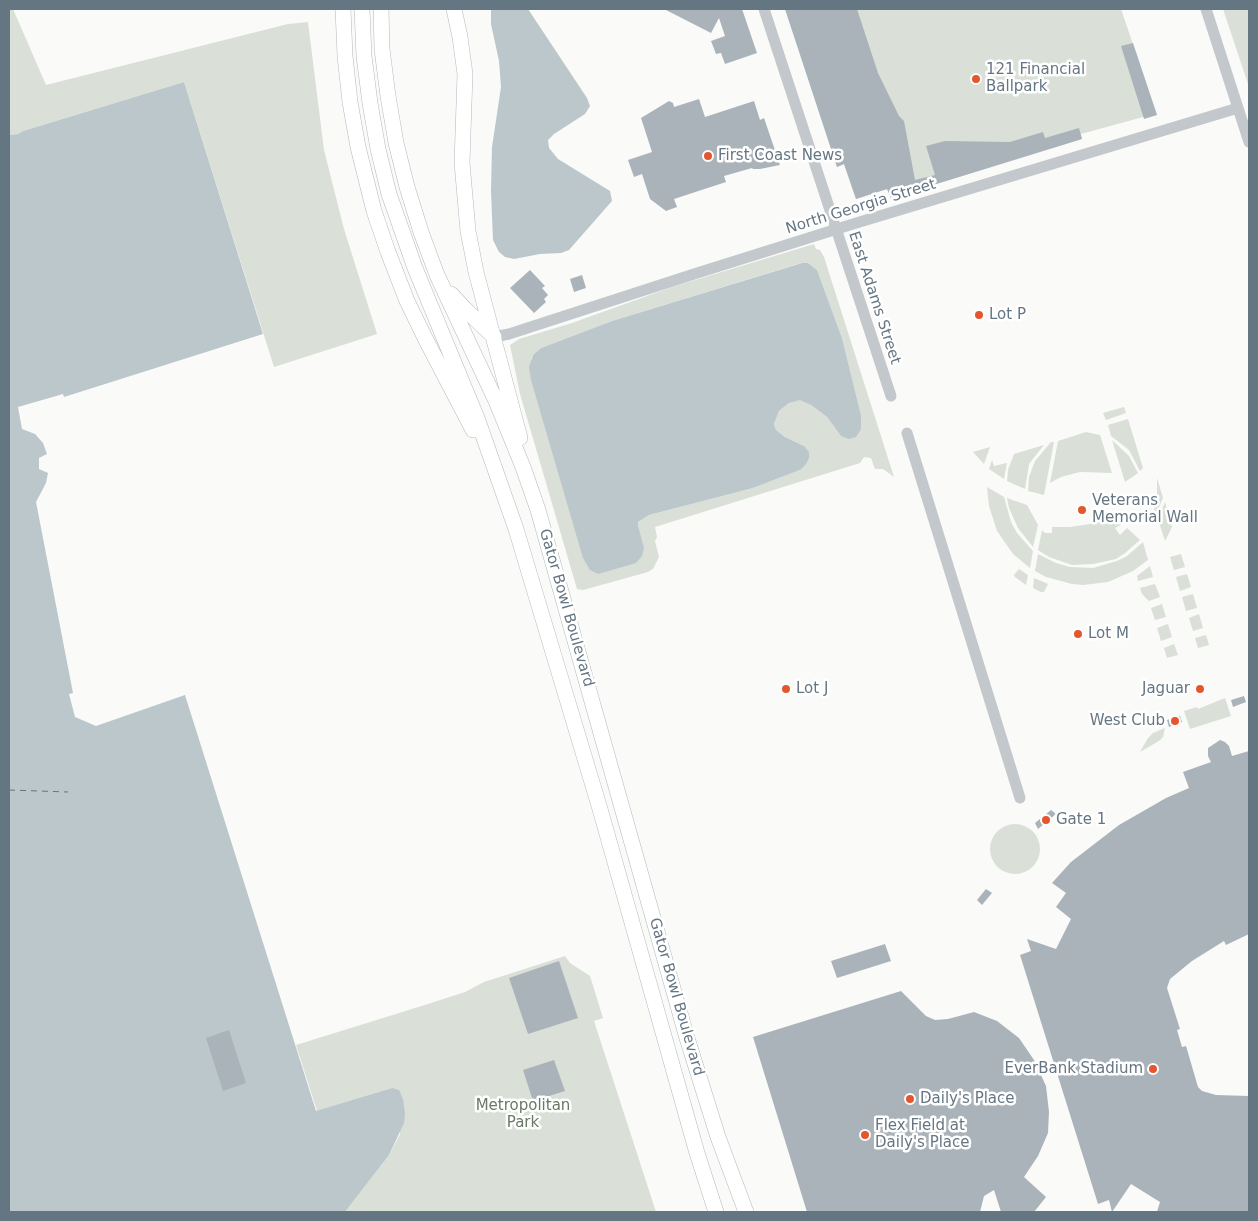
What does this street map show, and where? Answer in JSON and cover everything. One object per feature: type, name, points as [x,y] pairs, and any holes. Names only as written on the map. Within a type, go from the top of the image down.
[{"type":"main road","points":[[343,9],[346,71],[354,125],[363,170],[379,225],[402,288],[418,324],[501,483]]},
{"type":"main road","name":"Gator Bowl Boulevard","points":[[362,9],[364,56],[370,103],[378,149],[390,194],[415,268],[469,396],[501,483],[600,809],[697,1152],[716,1212]]},
{"type":"main road","name":"Gator Bowl Boulevard","points":[[381,9],[385,73],[397,150],[414,210],[437,275],[496,401],[538,510],[687,1038],[718,1137],[746,1212]]},
{"type":"main road","points":[[454,9],[465,74],[462,163],[466,218],[473,258],[538,510]]},
{"type":"main road","points":[[437,275],[465,310],[494,337]]},
{"type":"street","name":"East Adams Street","points":[[764,9],[890,396]]},
{"type":"street","points":[[1206,9],[1249,142]]},
{"type":"street","name":"North Georgia Street","points":[[494,337],[509,334],[836,230],[1238,108]]},
{"type":"street","points":[[907,433],[1020,798]]},
{"type":"green space","points":[[9,9],[13,9],[46,85],[288,24],[308,22],[324,150],[344,229],[377,334],[274,367],[184,82],[18,134],[9,135]]},
{"type":"green space","name":"121 Financial Ballpark","points":[[785,9],[1121,9],[1157,115],[1081,134],[1082,139],[891,198],[887,189],[856,199],[844,164],[837,167]]},
{"type":"green space","points":[[1223,9],[1249,9],[1249,95],[1248,84]]},
{"type":"green space","points":[[814,244],[824,257],[894,477],[883,469],[875,469],[871,458],[864,457],[860,463],[655,527],[657,537],[655,541],[659,557],[653,569],[583,590],[577,589],[520,394],[510,345],[519,339],[572,323],[672,287]],"holes":[[[801,263],[808,263],[817,270],[842,338],[861,415],[841,436],[827,417],[811,405],[800,399],[789,403],[779,411],[774,424],[776,430],[785,437],[804,446],[800,470],[753,488],[649,515],[638,522],[638,526],[531,359],[533,355],[541,348],[612,321]]]},
{"type":"green space","points":[[1124,407],[1126,413],[1106,420],[1103,413]]},
{"type":"green space","points":[[1128,419],[1143,468],[1140,471],[1129,450],[1111,436],[1108,425]]},
{"type":"green space","points":[[1086,432],[1100,435],[1112,473],[1080,472],[1061,477],[1050,483],[1058,441]]},
{"type":"green space","points":[[1112,440],[1129,456],[1138,473],[1125,482]]},
{"type":"green space","points":[[1051,442],[1054,442],[1044,495],[1028,491],[1029,477],[1035,461]]},
{"type":"green space","points":[[1044,445],[1029,464],[1025,489],[1007,481],[1008,470],[1014,454]]},
{"type":"green space","points":[[990,447],[984,464],[973,452]]},
{"type":"green space","points":[[992,460],[994,466],[1007,463],[1004,479],[989,469]]},
{"type":"green space","points":[[1157,478],[1163,498],[1156,514],[1154,507],[1157,495]]},
{"type":"green space","points":[[987,487],[1004,497],[1011,522],[1017,533],[1033,551],[1030,568],[1013,554],[997,531],[989,506]]},
{"type":"green space","points":[[1007,498],[1027,505],[1038,525],[1033,547],[1018,528],[1009,508]]},
{"type":"green space","points":[[1165,502],[1172,527],[1165,541],[1158,519]]},
{"type":"green space","points":[[1121,513],[1124,523],[1115,528],[1120,535],[1127,528],[1140,540],[1116,559],[1093,564],[1072,565],[1049,557],[1038,550],[1042,530],[1045,533],[1052,533],[1052,527],[1090,524]]},
{"type":"green space","points":[[1143,542],[1148,560],[1133,571],[1108,582],[1083,585],[1072,584],[1046,577],[1035,571],[1038,554],[1056,563],[1070,567],[1093,568],[1127,556]]},
{"type":"green space","points":[[1181,554],[1185,567],[1174,570],[1170,557]]},
{"type":"green space","points":[[1150,566],[1153,577],[1138,581],[1137,576]]},
{"type":"green space","points":[[1019,569],[1028,575],[1026,585],[1014,575]]},
{"type":"green space","points":[[1187,574],[1191,587],[1180,591],[1176,577]]},
{"type":"green space","points":[[1034,578],[1048,584],[1044,592],[1033,588]]},
{"type":"green space","points":[[1155,584],[1160,597],[1149,601],[1142,594],[1140,588]]},
{"type":"green space","points":[[1193,594],[1197,608],[1186,611],[1182,597]]},
{"type":"green space","points":[[1162,604],[1166,617],[1155,620],[1151,608]]},
{"type":"green space","points":[[1199,614],[1203,628],[1193,631],[1189,618]]},
{"type":"green space","points":[[1168,624],[1172,637],[1161,641],[1157,628]]},
{"type":"green space","points":[[1206,635],[1209,645],[1198,648],[1195,638]]},
{"type":"green space","points":[[1174,644],[1178,655],[1167,658],[1164,648]]},
{"type":"green space","points":[[1225,698],[1231,716],[1190,729],[1184,711],[1197,707],[1198,709]]},
{"type":"green space","points":[[1165,728],[1163,737],[1159,741],[1140,752],[1153,733]]},
{"type":"green space","points":[[1015,824],[1025,826],[1033,831],[1038,839],[1040,849],[1038,859],[1033,867],[1025,872],[1015,874],[1005,872],[997,867],[992,859],[990,849],[992,839],[997,831],[1005,826]]},
{"type":"green space","name":"Metropolitan Park","points":[[565,956],[570,963],[590,976],[603,1018],[594,1021],[656,1212],[345,1212],[389,1155],[400,1134],[392,1088],[317,1111],[296,1045],[465,992],[484,982]]},
{"type":"shaded area","points":[[491,9],[528,9],[587,98],[590,106],[585,114],[548,140],[549,148],[558,159],[610,191],[612,201],[569,250],[561,253],[540,254],[514,259],[505,257],[499,252],[493,240],[492,147],[501,87],[499,61],[491,24]]},
{"type":"shaded area","points":[[184,82],[263,334],[64,397],[63,394],[18,407],[22,429],[35,434],[43,443],[47,454],[39,458],[39,469],[48,473],[46,483],[36,502],[73,693],[69,694],[75,717],[96,726],[185,695],[316,1111],[392,1088],[399,1090],[403,1099],[404,1123],[389,1155],[345,1212],[9,1212],[9,135],[18,134]]},
{"type":"shaded area","points":[[802,263],[808,263],[817,270],[842,338],[861,415],[861,429],[856,437],[849,439],[841,436],[827,417],[811,405],[800,400],[789,403],[779,411],[774,424],[776,430],[785,437],[804,446],[809,452],[806,464],[800,470],[753,488],[649,515],[638,522],[644,548],[642,556],[636,563],[598,574],[590,570],[583,558],[531,380],[529,367],[533,355],[541,348],[612,321]]},
{"type":"building","points":[[664,9],[742,9],[757,53],[725,64],[721,53],[716,54],[711,41],[725,36],[719,18],[711,33]]},
{"type":"building","points":[[785,9],[857,9],[878,73],[899,116],[904,121],[915,180],[935,175],[926,146],[945,141],[1010,142],[1043,132],[1045,138],[1079,128],[1082,139],[891,198],[887,189],[856,199],[844,164],[837,167]]},
{"type":"building","points":[[1133,43],[1157,115],[1144,119],[1121,46]]},
{"type":"building","name":"First Coast News","points":[[699,99],[705,117],[754,101],[760,120],[764,118],[780,165],[760,169],[752,168],[724,176],[726,182],[674,199],[677,207],[666,211],[650,199],[642,174],[634,177],[628,160],[652,152],[641,118],[669,101],[673,103],[674,107]]},
{"type":"building","points":[[530,270],[545,286],[542,288],[548,295],[544,299],[546,302],[534,313],[510,288]]},
{"type":"building","points":[[582,275],[586,288],[574,292],[570,279]]},
{"type":"building","points":[[1244,696],[1246,702],[1233,707],[1231,700]]},
{"type":"building","name":"West Club","points":[[1180,716],[1182,722],[1169,727],[1167,720]]},
{"type":"building","name":"EverBank Stadium","points":[[1220,740],[1229,746],[1232,756],[1249,751],[1249,934],[1226,945],[1224,941],[1192,961],[1170,979],[1167,988],[1180,1029],[1177,1030],[1182,1047],[1186,1046],[1198,1087],[1202,1091],[1216,1095],[1249,1096],[1249,1212],[1157,1212],[1160,1202],[1131,1184],[1112,1212],[1109,1200],[1098,1204],[1020,955],[1031,951],[1027,939],[1056,949],[1071,919],[1056,907],[1066,893],[1052,883],[1071,862],[1119,825],[1166,798],[1189,788],[1183,772],[1211,762],[1208,756],[1208,748]]},
{"type":"building","name":"Gate 1","points":[[1051,810],[1056,814],[1038,829],[1035,823]]},
{"type":"building","points":[[986,889],[992,893],[982,905],[977,900]]},
{"type":"building","points":[[885,944],[891,961],[837,978],[831,961]]},
{"type":"building","points":[[559,961],[578,1018],[528,1034],[509,978]]},
{"type":"building","name":"Daily's Place","points":[[901,991],[926,1016],[935,1020],[948,1019],[974,1012],[997,1021],[1019,1038],[1034,1060],[1046,1086],[1049,1112],[1048,1133],[1038,1156],[1024,1177],[1046,1197],[1034,1212],[1001,1212],[994,1190],[984,1196],[980,1212],[807,1212],[753,1037]]},
{"type":"building","points":[[229,1030],[246,1083],[223,1091],[206,1038]]},
{"type":"building","points":[[554,1060],[565,1091],[533,1101],[523,1070]]},
{"type":"ferry route","points":[[9,790],[68,792]]},
{"type":"place","name":"121 Financial Ballpark","points":[[976,79]]},
{"type":"place","name":"First Coast News","points":[[708,156]]},
{"type":"place","name":"Lot P","points":[[979,315]]},
{"type":"place","name":"Veterans Memorial Wall","points":[[1082,510]]},
{"type":"place","name":"Lot M","points":[[1078,634]]},
{"type":"place","name":"Lot J","points":[[786,689]]},
{"type":"place","name":"Jaguar","points":[[1200,689]]},
{"type":"place","name":"West Club","points":[[1175,721]]},
{"type":"place","name":"Gate 1","points":[[1046,820]]},
{"type":"place","name":"EverBank Stadium","points":[[1153,1069]]},
{"type":"place","name":"Daily's Place","points":[[910,1099]]},
{"type":"place","name":"Flex Field at Daily's Place","points":[[865,1135]]}]
